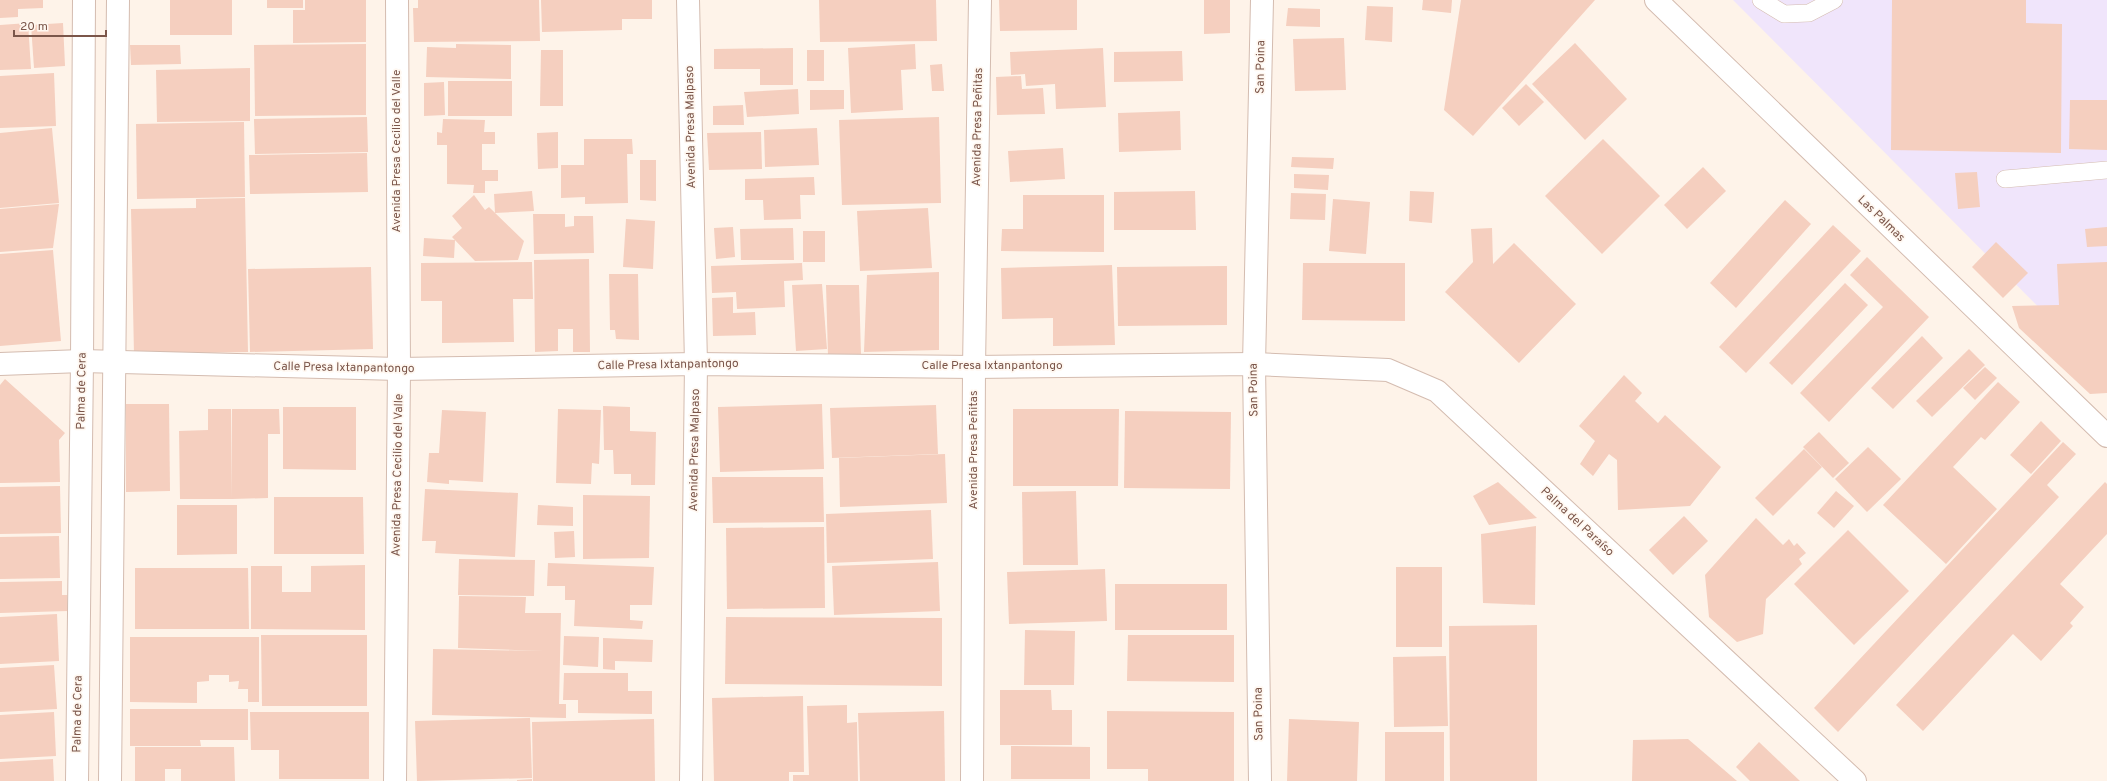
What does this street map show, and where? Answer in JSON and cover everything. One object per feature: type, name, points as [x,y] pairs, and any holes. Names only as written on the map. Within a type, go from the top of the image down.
[{"type":"street","name":"Palma de Cera","points":[[77,781],[82,361],[84,0]]},
{"type":"street","points":[[110,781],[118,0]]},
{"type":"street","name":"Avenida Presa Cecilio del Valle","points":[[395,781],[398,370],[397,0]]},
{"type":"street","name":"Avenida Presa Malpaso","points":[[688,0],[696,364],[691,781]]},
{"type":"street","name":"Avenida Presa Peñitas","points":[[972,781],[974,366],[980,0]]},
{"type":"street","name":"San Poina","points":[[1260,781],[1254,364],[1262,0]]},
{"type":"street","name":"Las Palmas","points":[[1656,0],[2107,436]]},
{"type":"street","name":"Calle Presa Ixtanpantongo","points":[[0,364],[82,361],[398,370],[696,364],[974,366],[1254,364]]},
{"type":"street","name":"Palma del Paraíso","points":[[1254,364],[1388,370],[1437,391],[1855,781]]},
{"type":"lane","points":[[1761,0],[1784,14],[1809,13],[1834,0]]},
{"type":"lane","points":[[2005,179],[2107,170]]},
{"type":"shaded area","points":[[1733,0],[2107,0],[2107,376]]},
{"type":"building","points":[[0,0],[43,0],[43,8],[18,9],[18,17],[0,18]]},
{"type":"building","points":[[170,0],[232,0],[232,35],[170,35]]},
{"type":"building","points":[[267,0],[303,0],[303,8],[267,8]]},
{"type":"building","points":[[305,0],[366,0],[366,42],[293,43],[293,10],[305,10]]},
{"type":"building","points":[[418,0],[539,0],[540,41],[414,42],[413,8],[418,8]]},
{"type":"building","points":[[541,0],[652,0],[652,19],[622,19],[622,30],[542,32]]},
{"type":"building","points":[[819,0],[936,0],[937,41],[820,42]]},
{"type":"building","points":[[999,0],[1077,0],[1077,30],[1000,31]]},
{"type":"building","points":[[1204,0],[1230,0],[1230,33],[1204,34]]},
{"type":"building","points":[[1423,0],[1452,0],[1451,13],[1422,10]]},
{"type":"building","points":[[1461,0],[1595,0],[1473,136],[1444,110]]},
{"type":"building","points":[[1892,0],[2026,0],[2026,23],[2062,24],[2061,153],[1891,150]]},
{"type":"building","points":[[1367,6],[1393,7],[1392,42],[1365,40]]},
{"type":"building","points":[[1288,8],[1320,9],[1320,27],[1286,26]]},
{"type":"building","points":[[28,23],[31,69],[0,70],[0,25]]},
{"type":"building","points":[[63,23],[65,66],[34,68],[31,25]]},
{"type":"building","points":[[1344,38],[1346,90],[1295,91],[1293,39]]},
{"type":"building","points":[[1575,43],[1627,99],[1585,140],[1532,84]]},
{"type":"building","points":[[366,44],[366,115],[255,116],[254,45]]},
{"type":"building","points":[[456,44],[511,45],[511,79],[426,77],[427,47],[456,48]]},
{"type":"building","points":[[915,44],[916,69],[901,70],[903,110],[851,113],[848,48]]},
{"type":"building","points":[[130,45],[180,45],[181,64],[131,65]]},
{"type":"building","points":[[793,48],[793,85],[760,85],[760,69],[714,69],[714,49]]},
{"type":"building","points":[[1103,48],[1106,107],[1056,109],[1055,84],[1026,86],[1025,74],[1011,75],[1010,52]]},
{"type":"building","points":[[541,50],[563,50],[563,106],[540,106]]},
{"type":"building","points":[[807,50],[824,50],[824,81],[807,81]]},
{"type":"building","points":[[1182,51],[1183,81],[1114,82],[1114,52]]},
{"type":"building","points":[[942,64],[944,91],[932,91],[930,65]]},
{"type":"building","points":[[250,68],[250,121],[157,122],[156,70]]},
{"type":"building","points":[[54,73],[56,126],[0,128],[0,76]]},
{"type":"building","points":[[1021,76],[1022,89],[1043,88],[1045,114],[997,115],[996,77]]},
{"type":"building","points":[[448,81],[512,81],[512,116],[448,116]]},
{"type":"building","points":[[444,82],[445,115],[424,116],[424,83]]},
{"type":"building","points":[[1526,84],[1544,102],[1519,126],[1502,108]]},
{"type":"building","points":[[798,89],[799,114],[747,117],[744,92]]},
{"type":"building","points":[[810,90],[844,90],[844,109],[810,110]]},
{"type":"building","points":[[2070,100],[2107,100],[2107,150],[2069,149]]},
{"type":"building","points":[[743,105],[744,125],[713,125],[713,106]]},
{"type":"building","points":[[1180,111],[1181,150],[1119,152],[1118,113]]},
{"type":"building","points":[[367,117],[368,152],[255,154],[254,119]]},
{"type":"building","points":[[939,117],[941,203],[842,205],[839,120]]},
{"type":"building","points":[[443,119],[485,120],[484,132],[495,132],[495,144],[482,144],[482,170],[498,170],[498,181],[485,181],[485,193],[473,193],[474,185],[447,184],[447,145],[437,145],[437,132],[442,133]]},
{"type":"building","points":[[244,122],[245,197],[137,199],[136,124]]},
{"type":"building","points":[[52,128],[59,203],[0,208],[0,133]]},
{"type":"building","points":[[817,128],[819,165],[765,167],[764,130]]},
{"type":"building","points":[[558,132],[558,168],[538,169],[537,133]]},
{"type":"building","points":[[761,132],[762,169],[709,170],[707,133]]},
{"type":"building","points":[[584,139],[632,139],[633,154],[627,154],[628,203],[585,204],[585,197],[561,198],[561,165],[584,165]]},
{"type":"building","points":[[1603,139],[1660,196],[1602,254],[1545,196]]},
{"type":"building","points":[[1063,148],[1065,179],[1010,182],[1008,151]]},
{"type":"building","points":[[367,153],[368,192],[250,194],[249,155]]},
{"type":"building","points":[[1292,157],[1334,158],[1333,169],[1291,167]]},
{"type":"building","points":[[640,160],[656,160],[656,201],[640,200]]},
{"type":"building","points":[[1703,167],[1726,191],[1687,229],[1664,205]]},
{"type":"building","points":[[1977,172],[1980,207],[1958,209],[1955,173]]},
{"type":"building","points":[[1294,174],[1329,175],[1328,190],[1294,188]]},
{"type":"building","points":[[814,177],[815,195],[800,195],[801,219],[764,220],[763,200],[745,200],[745,179]]},
{"type":"building","points":[[532,191],[534,211],[495,213],[494,194]]},
{"type":"building","points":[[1195,191],[1196,230],[1114,230],[1114,192]]},
{"type":"building","points":[[1410,191],[1434,192],[1432,223],[1409,221]]},
{"type":"building","points":[[1291,193],[1326,194],[1325,220],[1290,219]]},
{"type":"building","points":[[474,195],[485,210],[489,207],[524,241],[518,260],[475,261],[452,237],[462,228],[452,216]]},
{"type":"building","points":[[1023,195],[1104,195],[1104,252],[1001,251],[1002,229],[1023,229]]},
{"type":"building","points":[[245,198],[248,352],[134,354],[131,209],[196,208],[196,199]]},
{"type":"building","points":[[1333,199],[1370,202],[1366,254],[1329,251]]},
{"type":"building","points":[[1785,200],[1811,224],[1736,308],[1710,283]]},
{"type":"building","points":[[59,204],[53,248],[0,252],[0,209]]},
{"type":"building","points":[[928,208],[932,268],[860,271],[857,211]]},
{"type":"building","points":[[533,214],[565,214],[565,227],[574,226],[574,216],[593,216],[594,253],[534,254]]},
{"type":"building","points":[[626,219],[655,221],[653,269],[623,267]]},
{"type":"building","points":[[1833,225],[1861,251],[1746,373],[1719,347]]},
{"type":"building","points":[[733,227],[735,257],[716,259],[714,228]]},
{"type":"building","points":[[2107,227],[2107,246],[2087,247],[2085,229]]},
{"type":"building","points":[[793,228],[794,260],[741,260],[740,229]]},
{"type":"building","points":[[1492,228],[1493,264],[1514,243],[1576,304],[1519,363],[1445,292],[1473,262],[1471,229]]},
{"type":"building","points":[[803,231],[825,231],[825,262],[803,262]]},
{"type":"building","points":[[424,238],[455,240],[454,258],[423,256]]},
{"type":"building","points":[[1996,242],[2028,273],[2003,298],[1972,267]]},
{"type":"building","points":[[53,250],[61,341],[0,346],[0,254]]},
{"type":"building","points":[[1867,257],[1929,317],[1829,422],[1800,393],[1883,307],[1850,275]]},
{"type":"building","points":[[589,259],[590,352],[573,352],[573,329],[558,329],[558,351],[535,352],[534,260]]},
{"type":"building","points":[[532,262],[533,299],[513,299],[514,342],[442,343],[442,301],[421,301],[421,263]]},
{"type":"building","points":[[2107,262],[2107,393],[2090,394],[2019,328],[2012,306],[2059,305],[2057,264]]},
{"type":"building","points":[[802,263],[803,280],[784,281],[785,307],[737,309],[736,292],[712,293],[711,266]]},
{"type":"building","points":[[1303,263],[1405,263],[1405,321],[1302,320]]},
{"type":"building","points":[[1112,265],[1115,345],[1053,346],[1053,318],[1002,319],[1001,268]]},
{"type":"building","points":[[1227,266],[1227,325],[1118,326],[1117,267]]},
{"type":"building","points":[[371,267],[373,349],[250,352],[248,269]]},
{"type":"building","points":[[939,272],[939,350],[864,352],[867,275]]},
{"type":"building","points":[[609,274],[638,274],[639,340],[616,339],[615,330],[610,330]]},
{"type":"building","points":[[1845,283],[1868,305],[1792,385],[1769,363]]},
{"type":"building","points":[[822,284],[827,349],[796,351],[792,285]]},
{"type":"building","points":[[826,285],[859,285],[861,355],[828,356]]},
{"type":"building","points":[[733,297],[733,313],[755,312],[756,335],[713,336],[712,298]]},
{"type":"building","points":[[1922,336],[1943,358],[1893,409],[1871,388]]},
{"type":"building","points":[[1969,349],[1985,365],[1932,417],[1916,401]]},
{"type":"building","points":[[1985,367],[1997,378],[1975,400],[1963,388]]},
{"type":"building","points":[[1624,375],[1642,393],[1635,401],[1658,423],[1665,415],[1721,467],[1690,506],[1618,510],[1617,460],[1609,454],[1593,476],[1580,464],[1595,441],[1579,426]]},
{"type":"building","points":[[5,379],[65,433],[59,440],[60,482],[0,483],[0,385]]},
{"type":"building","points":[[1998,382],[2020,402],[1985,440],[1981,437],[1953,467],[1997,509],[1946,564],[1883,505]]},
{"type":"building","points":[[126,404],[169,404],[170,491],[126,492]]},
{"type":"building","points":[[822,404],[824,469],[720,472],[718,407]]},
{"type":"building","points":[[936,405],[938,454],[832,458],[830,408]]},
{"type":"building","points":[[603,406],[630,407],[630,431],[656,432],[655,485],[631,485],[631,474],[614,474],[613,450],[604,450]]},
{"type":"building","points":[[283,407],[356,407],[356,470],[283,469]]},
{"type":"building","points":[[208,409],[231,409],[232,499],[180,499],[179,431],[208,430]]},
{"type":"building","points":[[232,409],[279,409],[280,434],[268,434],[268,498],[232,499]]},
{"type":"building","points":[[558,409],[601,410],[599,464],[592,463],[591,484],[556,483]]},
{"type":"building","points":[[1013,409],[1119,409],[1118,486],[1013,486]]},
{"type":"building","points":[[442,410],[486,412],[483,482],[449,480],[449,484],[427,482],[429,453],[439,453]]},
{"type":"building","points":[[1125,411],[1231,412],[1230,489],[1124,488]]},
{"type":"building","points":[[2041,421],[2061,441],[2031,474],[2010,455]]},
{"type":"building","points":[[1819,432],[1849,463],[1833,478],[1803,447]]},
{"type":"building","points":[[2063,442],[2076,454],[2047,485],[2059,497],[1838,732],[1814,708]]},
{"type":"building","points":[[1868,447],[1901,479],[1867,512],[1835,479]]},
{"type":"building","points":[[1804,449],[1822,467],[1773,516],[1755,498]]},
{"type":"building","points":[[945,454],[947,503],[840,507],[839,458]]},
{"type":"building","points":[[712,477],[823,477],[824,522],[713,523]]},
{"type":"building","points":[[1498,482],[1537,518],[1489,525],[1473,496]]},
{"type":"building","points":[[2105,482],[2107,484],[2107,534],[2060,584],[2084,607],[2070,623],[2073,626],[2041,661],[2013,634],[1923,731],[1896,705]]},
{"type":"building","points":[[60,486],[61,533],[0,534],[0,487]]},
{"type":"building","points":[[425,489],[518,493],[515,557],[435,553],[436,541],[422,541]]},
{"type":"building","points":[[1076,491],[1078,565],[1023,565],[1022,492]]},
{"type":"building","points":[[1836,491],[1854,506],[1834,528],[1817,513]]},
{"type":"building","points":[[583,495],[650,496],[649,558],[583,559]]},
{"type":"building","points":[[274,497],[363,497],[364,554],[274,554]]},
{"type":"building","points":[[177,505],[237,505],[237,554],[177,555]]},
{"type":"building","points":[[538,505],[573,507],[573,526],[537,525]]},
{"type":"building","points":[[931,510],[933,559],[827,563],[826,514]]},
{"type":"building","points":[[1684,516],[1708,541],[1673,575],[1649,550]]},
{"type":"building","points":[[1756,518],[1783,545],[1789,539],[1794,546],[1797,543],[1806,553],[1799,559],[1802,564],[1766,599],[1763,634],[1737,642],[1709,617],[1705,575]]},
{"type":"building","points":[[1536,526],[1535,605],[1483,603],[1481,534]]},
{"type":"building","points":[[824,527],[825,608],[727,609],[726,528]]},
{"type":"building","points":[[1848,530],[1909,591],[1854,645],[1794,584]]},
{"type":"building","points":[[574,531],[575,557],[555,558],[554,532]]},
{"type":"building","points":[[59,536],[60,578],[0,579],[0,537]]},
{"type":"building","points":[[459,559],[535,560],[534,596],[458,595]]},
{"type":"building","points":[[938,562],[940,611],[834,615],[832,566]]},
{"type":"building","points":[[548,563],[654,567],[652,605],[630,605],[630,620],[643,621],[642,629],[574,626],[575,600],[565,600],[565,586],[547,586]]},
{"type":"building","points":[[365,565],[365,630],[251,629],[251,566],[282,566],[282,592],[311,592],[311,566]]},
{"type":"building","points":[[1396,567],[1442,567],[1442,647],[1396,647]]},
{"type":"building","points":[[135,568],[248,568],[249,629],[135,629]]},
{"type":"building","points":[[1105,569],[1107,621],[1009,624],[1007,572]]},
{"type":"building","points":[[62,581],[62,595],[67,595],[68,611],[0,613],[0,582]]},
{"type":"building","points":[[1115,584],[1227,584],[1227,630],[1115,630]]},
{"type":"building","points":[[459,596],[526,597],[525,613],[561,613],[559,704],[566,704],[566,718],[432,715],[433,649],[545,651],[458,648]]},
{"type":"building","points":[[57,614],[59,661],[0,664],[0,617]]},
{"type":"building","points":[[726,617],[942,618],[942,686],[725,684]]},
{"type":"building","points":[[1537,625],[1537,781],[1450,781],[1449,626]]},
{"type":"building","points":[[1025,630],[1075,631],[1074,685],[1024,685]]},
{"type":"building","points":[[261,635],[367,635],[367,706],[262,706]]},
{"type":"building","points":[[1128,635],[1234,635],[1234,682],[1127,681]]},
{"type":"building","points":[[564,636],[599,637],[598,667],[563,665]]},
{"type":"building","points":[[130,637],[259,637],[259,702],[248,702],[248,689],[238,689],[239,681],[229,682],[229,675],[209,675],[209,681],[197,682],[197,703],[130,702]]},
{"type":"building","points":[[603,638],[653,640],[652,662],[615,661],[615,670],[603,669]]},
{"type":"building","points":[[1446,656],[1448,726],[1394,727],[1393,657]]},
{"type":"building","points":[[54,665],[57,709],[0,712],[0,668]]},
{"type":"building","points":[[564,673],[628,673],[628,691],[652,691],[652,714],[578,713],[578,700],[563,700]]},
{"type":"building","points":[[1000,690],[1051,690],[1052,710],[1072,710],[1072,745],[1000,745]]},
{"type":"building","points":[[803,696],[804,772],[789,772],[789,781],[714,781],[712,698]]},
{"type":"building","points":[[847,705],[847,723],[857,722],[858,781],[793,781],[793,775],[809,775],[807,706]]},
{"type":"building","points":[[130,709],[248,709],[248,740],[200,740],[201,746],[130,746]]},
{"type":"building","points":[[944,711],[945,781],[860,781],[858,713]]},
{"type":"building","points":[[1107,711],[1234,712],[1234,781],[1148,781],[1148,769],[1107,769]]},
{"type":"building","points":[[54,712],[56,756],[0,759],[0,715]]},
{"type":"building","points":[[250,712],[369,712],[369,779],[279,779],[279,750],[251,750]]},
{"type":"building","points":[[530,718],[532,778],[417,781],[415,721]]},
{"type":"building","points":[[654,719],[655,781],[533,781],[532,722]]},
{"type":"building","points":[[1289,719],[1359,722],[1357,781],[1287,781]]},
{"type":"building","points":[[1385,732],[1444,732],[1444,781],[1385,781]]},
{"type":"building","points":[[1688,739],[1737,781],[1632,781],[1633,740]]},
{"type":"building","points":[[1759,742],[1800,781],[1750,781],[1736,767]]},
{"type":"building","points":[[1011,746],[1090,747],[1090,779],[1011,779]]},
{"type":"building","points":[[135,747],[234,747],[235,781],[181,781],[181,769],[165,769],[165,781],[135,781]]},
{"type":"building","points":[[53,759],[54,781],[0,781],[0,762]]},
{"type":"building","points":[[532,779],[532,781],[517,781],[517,780]]}]
